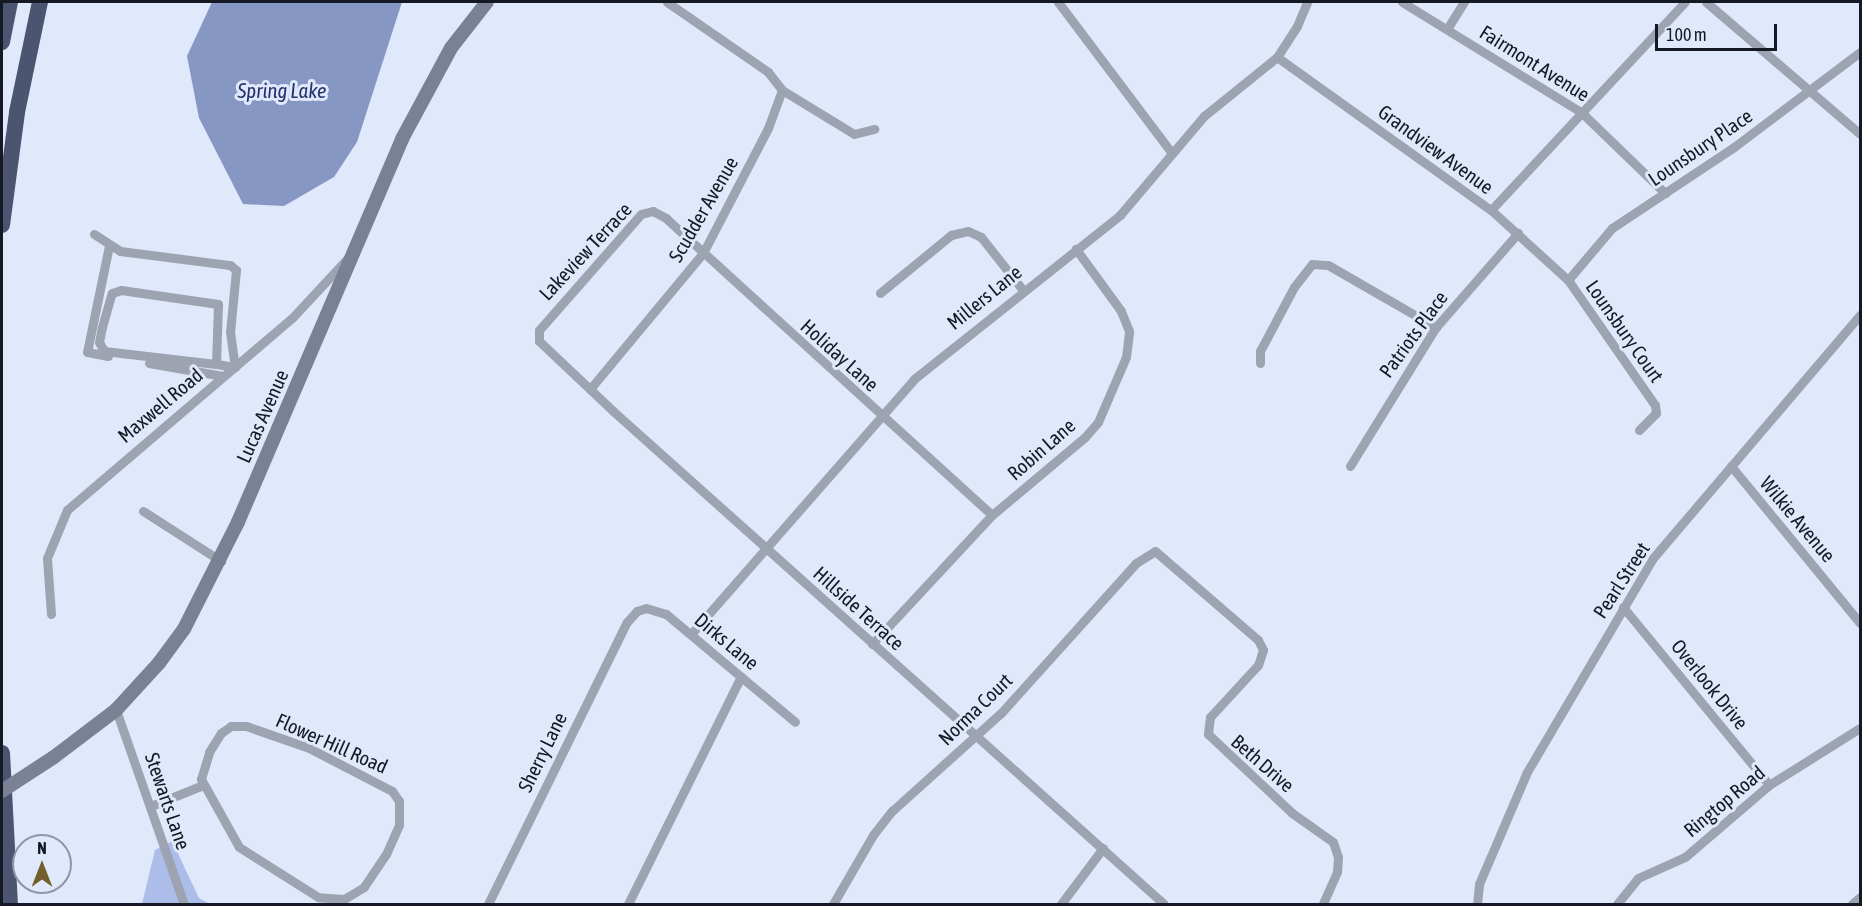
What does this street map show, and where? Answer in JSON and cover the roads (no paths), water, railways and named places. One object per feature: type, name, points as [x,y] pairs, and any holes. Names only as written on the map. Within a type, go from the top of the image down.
[{"type":"highway","points":[[2,42],[10,2]]},
{"type":"highway","points":[[2,225],[17,112],[40,2]]},
{"type":"highway","points":[[2,753],[10,904]]},
{"type":"street","name":"Lucas Avenue","points":[[2,791],[54,757],[116,710],[159,663],[184,629],[221,561],[353,251],[433,78],[487,2]]},
{"type":"street","points":[[667,2],[768,72],[782,90],[854,134],[874,129]]},
{"type":"street","points":[[1058,2],[1171,152]]},
{"type":"street","name":"Millers Lane","points":[[691,634],[914,379],[1022,289],[1120,215],[1171,152],[1225,96],[1277,57],[1298,26],[1307,2]]},
{"type":"street","name":"Fairmont Avenue","points":[[1402,2],[1581,112],[1665,193]]},
{"type":"street","points":[[1447,29],[1464,2]]},
{"type":"street","points":[[1491,210],[1685,2]]},
{"type":"street","points":[[1706,2],[1860,134]]},
{"type":"street","name":"Lounsbury Place","points":[[1568,280],[1612,228],[1811,93],[1860,52]]},
{"type":"street","name":"Grandview Avenue","points":[[1277,57],[1491,210],[1568,280]]},
{"type":"street","name":"Scudder Avenue","points":[[590,389],[703,253],[768,128],[782,90]]},
{"type":"street","name":"Lakeview Terrace","points":[[537,334],[641,214],[653,211],[667,219]]},
{"type":"street","name":"Holiday Lane","points":[[667,219],[882,418],[992,515]]},
{"type":"street","points":[[880,292],[951,235],[968,231],[981,237],[1022,289]]},
{"type":"street","name":"Patriots Place","points":[[1350,466],[1436,327],[1518,233]]},
{"type":"street","points":[[94,234],[110,246],[134,255],[222,264],[236,270],[230,332],[235,367],[104,351],[99,342],[112,293],[121,290],[218,304],[216,364]]},
{"type":"street","points":[[110,246],[87,352],[223,376]]},
{"type":"street","name":"Robin Lane","points":[[872,644],[992,515],[1085,437],[1098,422],[1126,357],[1129,331],[1122,311],[1076,249]]},
{"type":"street","name":"Maxwell Road","points":[[51,614],[47,558],[67,510],[293,317],[353,251]]},
{"type":"street","points":[[1260,363],[1260,351],[1294,287],[1312,264],[1328,265],[1436,327]]},
{"type":"street","name":"Lounsbury Court","points":[[1568,280],[1655,405],[1656,413],[1638,430]]},
{"type":"street","name":"Pearl Street","points":[[1478,904],[1479,884],[1527,772],[1653,558],[1860,315]]},
{"type":"street","name":"Hillside Terrace","points":[[537,334],[539,341],[590,389],[1164,904]]},
{"type":"street","name":"Wilkie Avenue","points":[[1731,466],[1860,623]]},
{"type":"street","points":[[144,511],[221,561]]},
{"type":"street","name":"Norma Court","points":[[833,904],[873,835],[892,812],[975,736],[1136,562],[1155,550]]},
{"type":"street","name":"Beth Drive","points":[[1155,550],[1257,640],[1263,650],[1258,665],[1210,717],[1208,734],[1292,813],[1333,842],[1338,857],[1337,872],[1323,904]]},
{"type":"street","name":"Overlook Drive","points":[[1623,607],[1769,785]]},
{"type":"street","name":"Dirks Lane","points":[[630,617],[646,608],[656,609],[691,634],[795,722]]},
{"type":"street","name":"Sherry Lane","points":[[488,904],[630,617]]},
{"type":"street","points":[[628,904],[741,676]]},
{"type":"street","name":"Stewarts Lane","points":[[116,710],[184,904]]},
{"type":"street","name":"Flower Hill Road","points":[[231,726],[246,726],[309,748],[379,781],[396,796],[400,810],[392,843],[373,876],[344,899],[318,897],[259,862],[239,847],[203,784],[206,761],[221,733],[231,726]]},
{"type":"street","name":"Ringtop Road","points":[[1617,904],[1631,883],[1685,857],[1769,785],[1860,728]]},
{"type":"street","points":[[151,806],[203,784]]},
{"type":"street","points":[[1061,904],[1103,848]]},
{"type":"street","points":[[1852,904],[1860,897]]},
{"type":"water","name":"Spring Lake","points":[[212,2],[402,2],[357,142],[334,177],[284,206],[243,204],[199,118],[187,56]]}]
